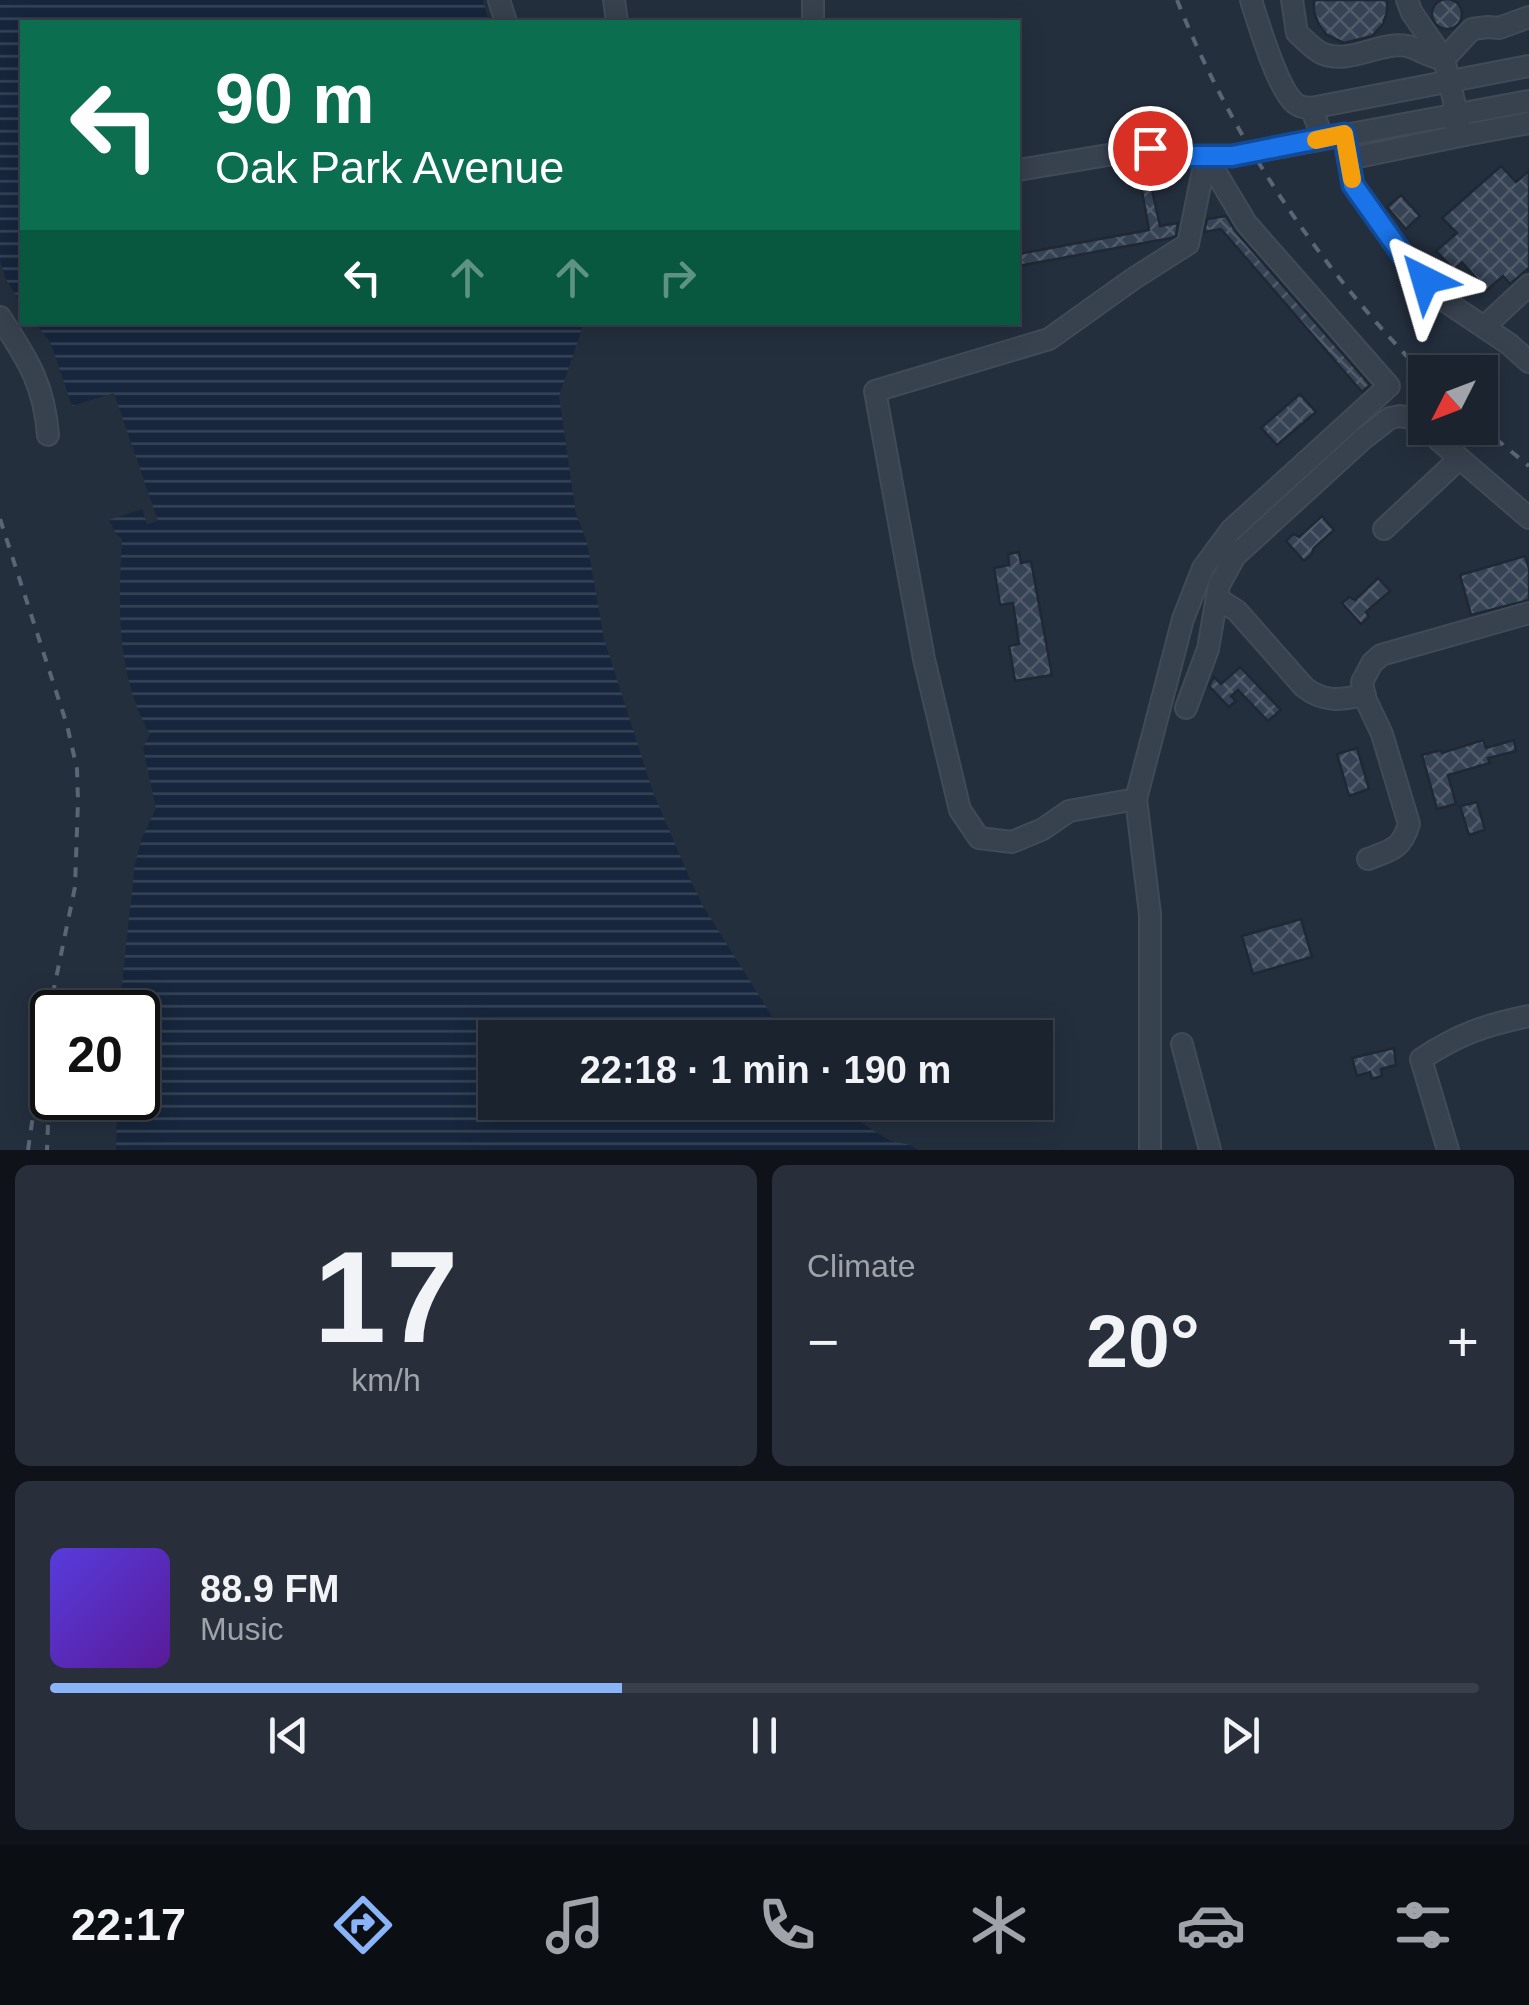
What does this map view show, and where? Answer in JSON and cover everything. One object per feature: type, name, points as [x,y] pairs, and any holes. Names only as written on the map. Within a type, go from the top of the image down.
[{"type":"street","points":[[1251,0],[1286,93],[1295,103],[1311,108],[1529,66]]},
{"type":"street","points":[[1292,0],[1297,33],[1322,54],[1350,56],[1408,46],[1432,59],[1444,60]]},
{"type":"street","points":[[1408,0],[1412,13],[1444,60],[1453,114],[1465,135]]},
{"type":"street","points":[[1444,60],[1472,29],[1498,28],[1529,17]]},
{"type":"street","points":[[1020,170],[1150,148],[1181,156],[1232,156],[1529,101]]},
{"type":"street","points":[[1311,108],[1348,159],[1353,185],[1405,258],[1445,301],[1510,344],[1529,362]]},
{"type":"street","points":[[1348,159],[1529,123]]},
{"type":"street","points":[[1136,799],[1068,811],[1012,842],[979,838],[960,810],[924,658],[875,391],[1050,339],[1188,244],[1206,156]]},
{"type":"street","points":[[1150,1150],[1150,914],[1136,799],[1183,619],[1203,568],[1231,530],[1389,386],[1246,222],[1206,156]]},
{"type":"street","points":[[1484,327],[1529,285]]},
{"type":"street","points":[[0,317],[30,363],[46,405],[48,435]]},
{"type":"street","points":[[1186,708],[1208,650],[1219,585],[1236,556],[1390,418],[1414,419],[1529,518]]},
{"type":"street","points":[[1384,530],[1458,459]]},
{"type":"street","points":[[1217,598],[1237,611],[1316,696],[1335,701],[1365,695]]},
{"type":"street","points":[[1368,858],[1398,847],[1409,824],[1362,682],[1372,663],[1380,656],[1529,613]]},
{"type":"street","points":[[1448,1150],[1421,1059],[1445,1042],[1483,1026],[1529,1016]]},
{"type":"street","points":[[1182,1044],[1210,1150]]},
{"type":"water","points":[[0,0],[483,0],[488,20],[20,20],[20,302],[0,261]]},
{"type":"water","points":[[37,325],[583,325],[559,396],[576,514],[587,542],[604,639],[653,792],[690,879],[774,1020],[478,1020],[478,1120],[858,1120],[891,1141],[918,1150],[116,1150],[117,1120],[160,1120],[160,990],[121,990],[135,863],[156,808],[143,748],[150,734],[125,664],[120,589],[122,539],[109,520],[142,509],[147,524],[158,521],[114,393],[72,406],[51,343]]},
{"type":"building","points":[[1447,-1],[1458,3],[1462,14],[1458,25],[1447,29],[1436,25],[1432,14],[1436,3]]},
{"type":"building","points":[[1314,0],[1387,0],[1387,12],[1372,36],[1344,43],[1327,35],[1319,25]]},
{"type":"building","points":[[1146,163],[1160,226],[1178,223],[1176,236],[1020,266],[1020,254],[1149,230],[1137,164]]},
{"type":"building","points":[[1501,166],[1516,182],[1529,171],[1529,268],[1510,284],[1503,276],[1487,290],[1462,262],[1454,270],[1436,251],[1457,233],[1442,218]]},
{"type":"building","points":[[1401,195],[1420,216],[1406,229],[1387,207]]},
{"type":"building","points":[[1226,216],[1370,385],[1362,392],[1221,229],[1204,232],[1207,219]]},
{"type":"building","points":[[1300,394],[1316,412],[1277,445],[1261,428]]},
{"type":"building","points":[[1322,516],[1334,530],[1304,561],[1286,541],[1293,534],[1299,537]]},
{"type":"building","points":[[1019,552],[1021,563],[1031,561],[1052,675],[1015,681],[1009,646],[1019,644],[1013,603],[1000,605],[994,568],[1009,565],[1008,554]]},
{"type":"building","points":[[1525,556],[1529,600],[1471,615],[1460,575]]},
{"type":"building","points":[[1378,578],[1390,591],[1366,612],[1369,617],[1361,624],[1342,603],[1349,597],[1355,600]]},
{"type":"building","points":[[1240,667],[1281,710],[1268,721],[1238,690],[1231,696],[1236,701],[1229,707],[1209,686],[1214,677],[1221,684]]},
{"type":"building","points":[[1483,740],[1486,748],[1514,740],[1516,751],[1448,775],[1456,804],[1437,809],[1422,755]]},
{"type":"building","points":[[1357,748],[1369,789],[1349,796],[1337,754]]},
{"type":"building","points":[[1477,802],[1485,830],[1469,835],[1460,806]]},
{"type":"building","points":[[1301,919],[1312,957],[1253,974],[1242,936]]},
{"type":"building","points":[[1394,1048],[1396,1065],[1381,1069],[1382,1076],[1372,1079],[1370,1072],[1357,1076],[1352,1058]]},
{"type":"railway","points":[[1177,0],[1224,102],[1282,200],[1349,291],[1408,357]]},
{"type":"railway","points":[[1498,441],[1529,466]]},
{"type":"railway","points":[[0,519],[67,725],[77,769],[75,887],[53,993],[47,1150]]},
{"type":"railway","points":[[28,1150],[32,1120]]},
{"type":"slow traffic","points":[[1316,140],[1344,134],[1352,179]]},
{"type":"route","points":[[1150,148],[1181,156],[1232,156],[1344,134],[1353,185],[1425,280]]}]
